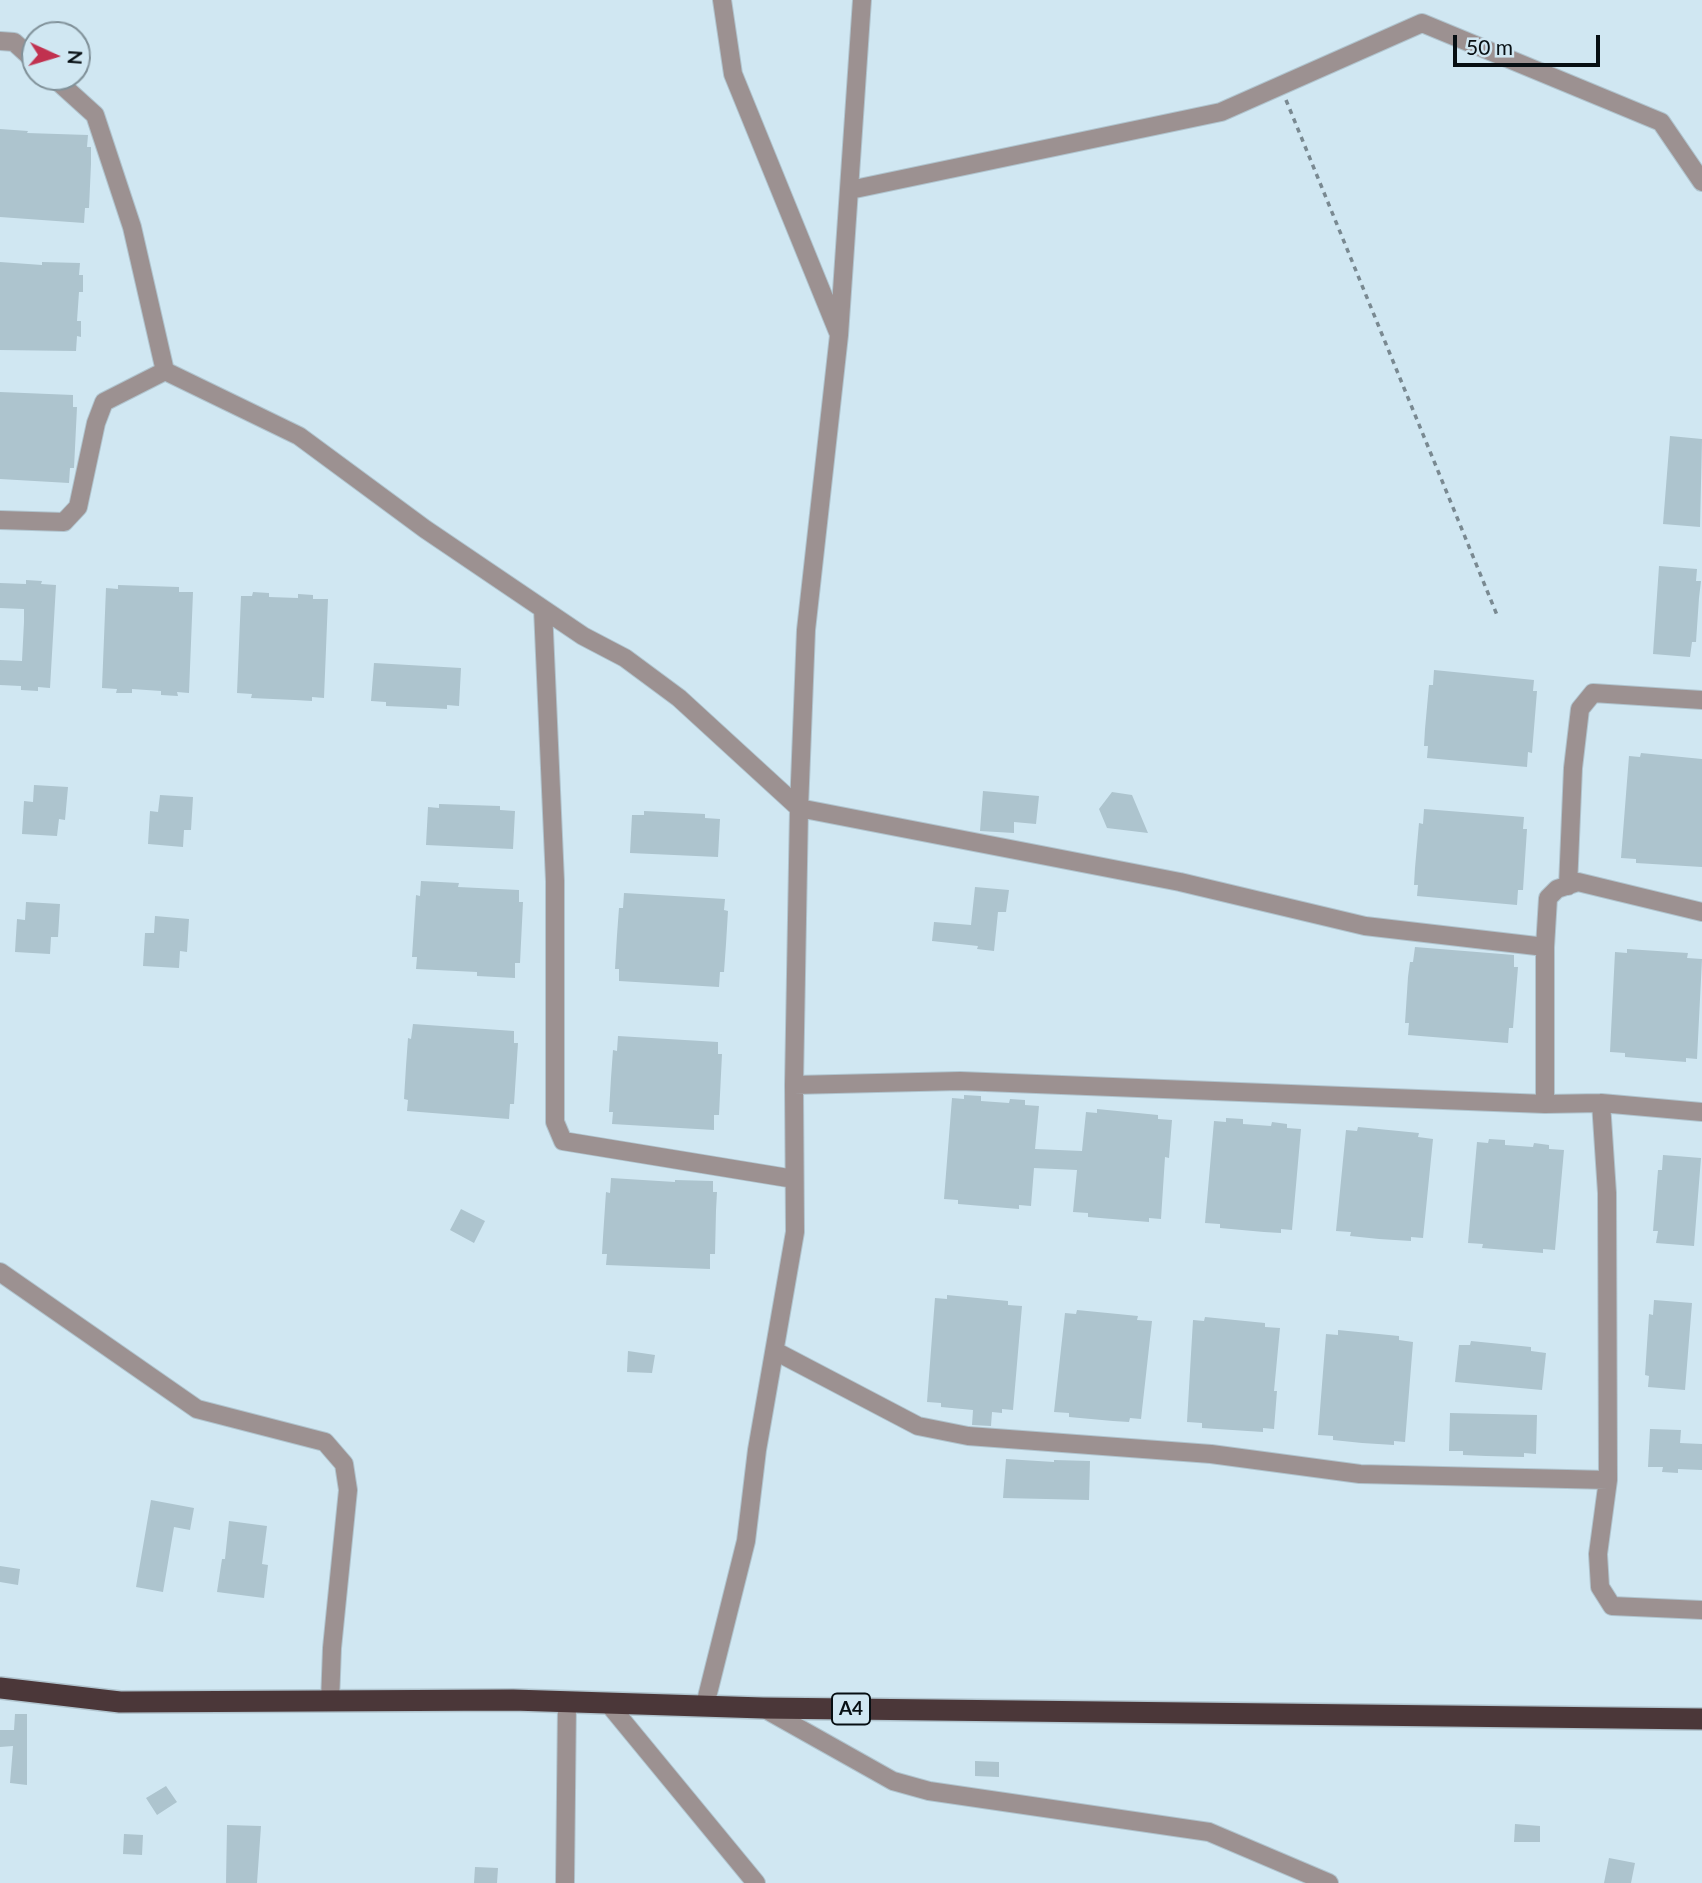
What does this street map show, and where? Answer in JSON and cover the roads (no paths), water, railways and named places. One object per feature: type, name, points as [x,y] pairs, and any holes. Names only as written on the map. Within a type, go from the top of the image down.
[{"type":"highway","name":"A4","points":[[3,1690],[120,1702],[607,1702],[763,1708],[1702,1719]]},
{"type":"street","points":[[722,0],[733,74],[839,335]]},
{"type":"street","points":[[705,1705],[746,1541],[757,1450],[795,1232],[794,1085],[799,808],[806,630],[839,335],[862,0]]},
{"type":"street","points":[[850,190],[1222,111],[1422,23],[1661,122],[1702,182]]},
{"type":"street","points":[[0,41],[14,42],[21,48]]},
{"type":"street","points":[[68,91],[94,115],[132,227],[165,371]]},
{"type":"street","points":[[0,520],[64,522],[78,506],[96,423],[104,402],[165,371]]},
{"type":"street","points":[[165,371],[299,436],[425,528],[543,609],[583,636],[625,658],[679,698],[799,808],[1180,882],[1365,926],[1545,947]]},
{"type":"street","points":[[543,609],[555,881],[555,1122],[563,1141],[794,1179]]},
{"type":"street","points":[[1568,886],[1573,768],[1580,709],[1593,693],[1702,700]]},
{"type":"street","points":[[1545,1104],[1545,947],[1548,898],[1557,889],[1578,882],[1702,912]]},
{"type":"street","points":[[794,1085],[960,1080],[1545,1104],[1601,1103],[1702,1112]]},
{"type":"street","points":[[1601,1103],[1607,1193],[1608,1480],[1598,1554],[1600,1587],[1612,1606],[1702,1610]]},
{"type":"street","points":[[0,1272],[197,1409],[325,1442],[344,1464],[348,1490],[332,1648],[330,1702]]},
{"type":"street","points":[[775,1351],[918,1426],[968,1436],[1211,1454],[1360,1474],[1608,1480]]},
{"type":"street","points":[[565,1883],[566,1702]]},
{"type":"street","points":[[607,1702],[756,1883]]},
{"type":"street","points":[[763,1708],[893,1781],[929,1791],[1209,1832],[1329,1883]]}]
